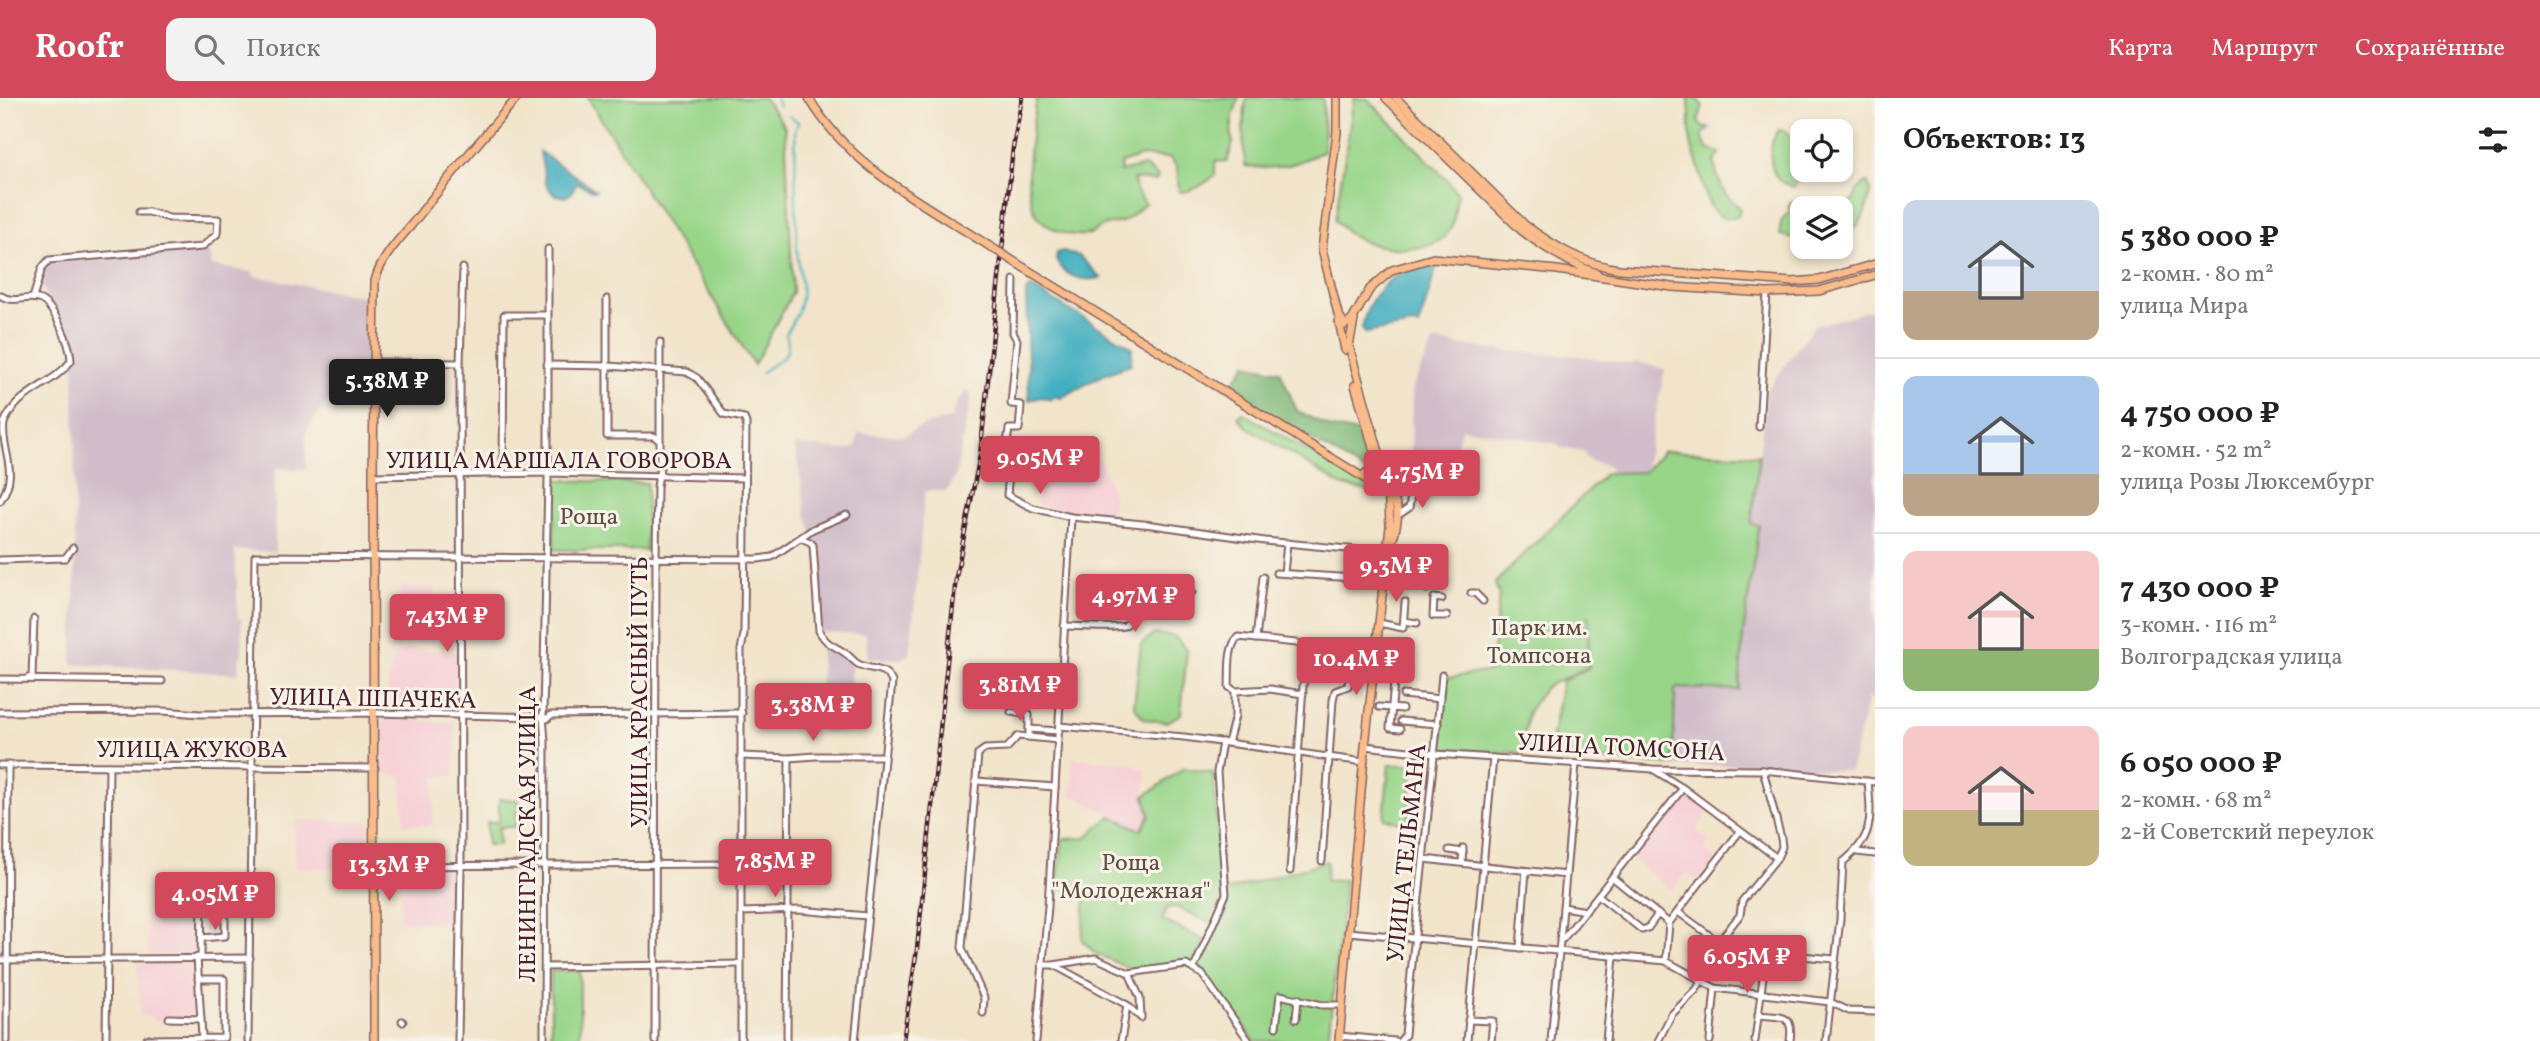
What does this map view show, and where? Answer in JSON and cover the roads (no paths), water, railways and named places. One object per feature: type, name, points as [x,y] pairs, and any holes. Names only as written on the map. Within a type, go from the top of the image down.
[{"type":"main road","points":[[374,1041],[374,288],[380,267],[436,192],[517,98]]},
{"type":"main road","points":[[809,98],[828,126],[855,156],[895,186],[1390,494],[1396,500],[1397,516],[1389,552]]},
{"type":"main road","points":[[1336,98],[1337,132],[1322,249],[1352,365],[1390,494],[1389,552],[1365,746],[1339,1038]]},
{"type":"main road","points":[[1386,98],[1528,236],[1568,261],[1618,280]]},
{"type":"main road","points":[[1396,98],[1506,207],[1548,242],[1578,258],[1606,267],[1757,281],[1813,281],[1875,264]]},
{"type":"main road","points":[[1338,314],[1341,322],[1346,325],[1370,289],[1392,270],[1433,258],[1557,270],[1696,289],[1762,293],[1819,291],[1875,275]]},
{"type":"main road","points":[[1696,289],[1690,283],[1697,275]]},
{"type":"main road","points":[[1757,281],[1766,283],[1769,287],[1762,293]]},
{"type":"main road","points":[[1352,365],[1349,343],[1356,313]]},
{"type":"main road","points":[[1370,425],[1375,454],[1390,494]]},
{"type":"main road","points":[[1362,476],[1372,468],[1375,454]]},
{"type":"street","points":[[33,298],[42,268],[49,256],[202,247],[217,234],[218,219],[169,218],[139,212]]},
{"type":"street","name":"ЛЕНИНГРАДСКАЯ УЛИЦА","points":[[544,1041],[543,713],[548,473],[548,249]]},
{"type":"street","points":[[458,1041],[461,865],[460,363],[463,268]]},
{"type":"street","points":[[1014,280],[1013,333],[1017,340],[1011,404],[1021,405],[1019,429],[1009,429],[1003,472],[1009,473],[1007,495],[1034,508],[1071,517],[1287,543],[1389,552]]},
{"type":"street","points":[[1759,427],[1762,293]]},
{"type":"street","points":[[0,295],[11,300],[33,298],[48,305],[71,353],[71,361],[58,374],[14,404],[2,428],[2,449],[9,486],[0,502]]},
{"type":"street","points":[[607,299],[607,436],[654,436],[660,440]]},
{"type":"street","points":[[503,473],[504,315],[547,315]]},
{"type":"street","name":"УЛИЦА КРАСНЫЙ ПУТЬ","points":[[656,1041],[656,559],[660,467],[660,342]]},
{"type":"street","points":[[373,362],[460,363]]},
{"type":"street","points":[[547,365],[687,372],[697,378],[724,414],[744,418],[746,423],[741,756],[741,1041]]},
{"type":"street","name":"УЛИЦА МАРШАЛА ГОВОРОВА","points":[[373,476],[548,473],[744,478]]},
{"type":"street","points":[[1397,516],[1409,508],[1413,484]]},
{"type":"street","points":[[248,1041],[256,556],[743,560],[772,557],[813,529],[847,515]]},
{"type":"street","points":[[1036,1041],[1059,729],[1071,517]]},
{"type":"street","points":[[801,538],[813,545],[819,631],[824,639],[832,648],[845,653],[861,666],[890,675],[892,682],[855,1041]]},
{"type":"street","points":[[1284,573],[1287,543]]},
{"type":"street","points":[[0,560],[65,558],[73,548]]},
{"type":"street","points":[[1276,573],[1385,580]]},
{"type":"street","points":[[1427,589],[1429,576]]},
{"type":"street","points":[[1256,639],[1263,577]]},
{"type":"street","points":[[1064,626],[1121,627],[1130,620],[1140,599],[1148,591],[1192,592]]},
{"type":"street","points":[[1471,593],[1475,593],[1483,601]]},
{"type":"street","points":[[1442,598],[1434,598],[1433,616],[1447,616]]},
{"type":"street","points":[[1379,623],[1403,628],[1405,602]]},
{"type":"street","points":[[0,679],[32,677],[34,619]]},
{"type":"street","points":[[1404,621],[1417,623]]},
{"type":"street","points":[[1303,694],[1270,689],[1235,691],[1229,687],[1234,641],[1238,637],[1375,652]]},
{"type":"street","points":[[1290,871],[1306,645]]},
{"type":"street","points":[[1399,645],[1390,728],[1400,729]]},
{"type":"street","points":[[1322,861],[1334,694],[1348,686],[1350,670]]},
{"type":"street","name":"УЛИЦА ТЕЛЬМАНА","points":[[1401,1041],[1405,1035],[1442,675]]},
{"type":"street","points":[[0,679],[162,681]]},
{"type":"street","points":[[1194,968],[1226,894],[1217,772],[1235,716],[1235,691]]},
{"type":"street","points":[[1403,695],[1440,699]]},
{"type":"street","points":[[1378,706],[1402,709]]},
{"type":"street","name":"УЛИЦА ШПАЧЕКА","points":[[0,712],[375,713],[461,717],[543,713],[547,719],[551,715],[742,713]]},
{"type":"street","points":[[1011,712],[1029,715],[1029,737]]},
{"type":"street","points":[[1401,721],[1438,723]]},
{"type":"street","points":[[1029,729],[1059,729],[1225,743],[1364,762]]},
{"type":"street","points":[[983,1013],[984,998],[962,948],[978,754],[985,749],[1001,750],[1015,737],[1058,740]]},
{"type":"street","name":"УЛИЦА ТОМСОНА","points":[[1365,746],[1435,754],[1653,769],[1763,770],[1871,781]]},
{"type":"street","points":[[741,756],[884,756]]},
{"type":"street","points":[[788,1041],[789,758]]},
{"type":"street","points":[[1466,1041],[1493,758]]},
{"type":"street","points":[[1551,1041],[1576,764]]},
{"type":"street","name":"УЛИЦА ЖУКОВА","points":[[0,765],[375,768]]},
{"type":"street","points":[[7,1041],[4,960],[8,766]]},
{"type":"street","points":[[106,1041],[109,766]]},
{"type":"street","points":[[1653,769],[1777,858]]},
{"type":"street","points":[[1678,912],[1716,940],[1720,940],[1740,915],[1742,901],[1777,858],[1782,847],[1781,838],[1763,770]]},
{"type":"street","points":[[976,781],[1055,788]]},
{"type":"street","points":[[1826,1041],[1843,862],[1857,852],[1872,824],[1871,781]]},
{"type":"street","points":[[1559,948],[1564,935],[1683,788]]},
{"type":"street","points":[[1667,961],[1670,923],[1740,831]]},
{"type":"street","points":[[1449,850],[1463,850],[1462,863]]},
{"type":"street","points":[[1857,852],[1875,854]]},
{"type":"street","points":[[1424,859],[1566,875]]},
{"type":"street","points":[[375,866],[741,864]]},
{"type":"street","points":[[1520,948],[1526,871]]},
{"type":"street","points":[[1612,877],[1670,923]]},
{"type":"street","points":[[1598,895],[1642,930],[1648,928],[1658,914]]},
{"type":"street","points":[[202,937],[225,936],[225,900],[203,902],[198,979],[202,1037]]},
{"type":"street","points":[[1563,907],[1586,911]]},
{"type":"street","points":[[741,912],[800,910],[867,916]]},
{"type":"street","points":[[1348,932],[1520,948],[1559,948],[1614,957],[1667,961],[1715,988],[1830,1002],[1849,1011],[1875,1012]]},
{"type":"street","points":[[1755,1041],[1766,953],[1835,959]]},
{"type":"street","points":[[1042,965],[1096,957],[1129,973],[1186,965],[1202,974],[1249,1041]]},
{"type":"street","points":[[1606,1041],[1614,957]]},
{"type":"street","points":[[4,960],[250,958]]},
{"type":"street","points":[[545,967],[740,964]]},
{"type":"street","points":[[1054,965],[1127,1005],[1141,1018],[1142,1005],[1129,973]]},
{"type":"street","points":[[147,1039],[224,1038],[224,979],[198,979]]},
{"type":"street","points":[[1658,1041],[1672,1014],[1696,990],[1702,980]]},
{"type":"street","points":[[1710,1041],[1715,988]]},
{"type":"street","points":[[1276,1027],[1280,995],[1341,1005]]},
{"type":"street","points":[[1296,1019],[1298,998]]},
{"type":"street","points":[[1121,1041],[1127,1005]]},
{"type":"street","points":[[1758,1015],[1785,1017],[1790,1021],[1790,1041]]},
{"type":"street","points":[[169,1018],[201,1019]]},
{"type":"street","points":[[1468,1020],[1493,1021],[1491,1041]]},
{"type":"street","points":[[1339,1038],[1395,1041]]},
{"type":"water","points":[[540,152],[596,190],[577,183],[565,197],[553,194],[546,184]]},
{"type":"water","points":[[1063,251],[1079,256],[1101,278],[1081,279],[1064,271],[1056,260],[1057,253]]},
{"type":"water","points":[[1419,264],[1437,265],[1419,326],[1365,333],[1362,328],[1374,296],[1389,281]]},
{"type":"water","points":[[1031,287],[1132,347],[1131,364],[1101,376],[1060,398],[1056,396],[1050,400],[1042,397],[1029,400],[1026,292]]},
{"type":"waterway","points":[[776,98],[779,106]]},
{"type":"waterway","points":[[761,373],[785,354],[788,342],[786,333],[799,308],[801,297],[796,198],[795,130],[798,122],[789,116]]},
{"type":"railway","points":[[903,1041],[917,949],[956,577],[980,455],[1013,148],[1022,98]]},
{"type":"park label","name":"Роща","points":[[589,516]]},
{"type":"park label","name":"Парк им. Томпсона","points":[[1539,641]]},
{"type":"park label","name":"Роща \"Молодежная\"","points":[[1131,876]]}]
